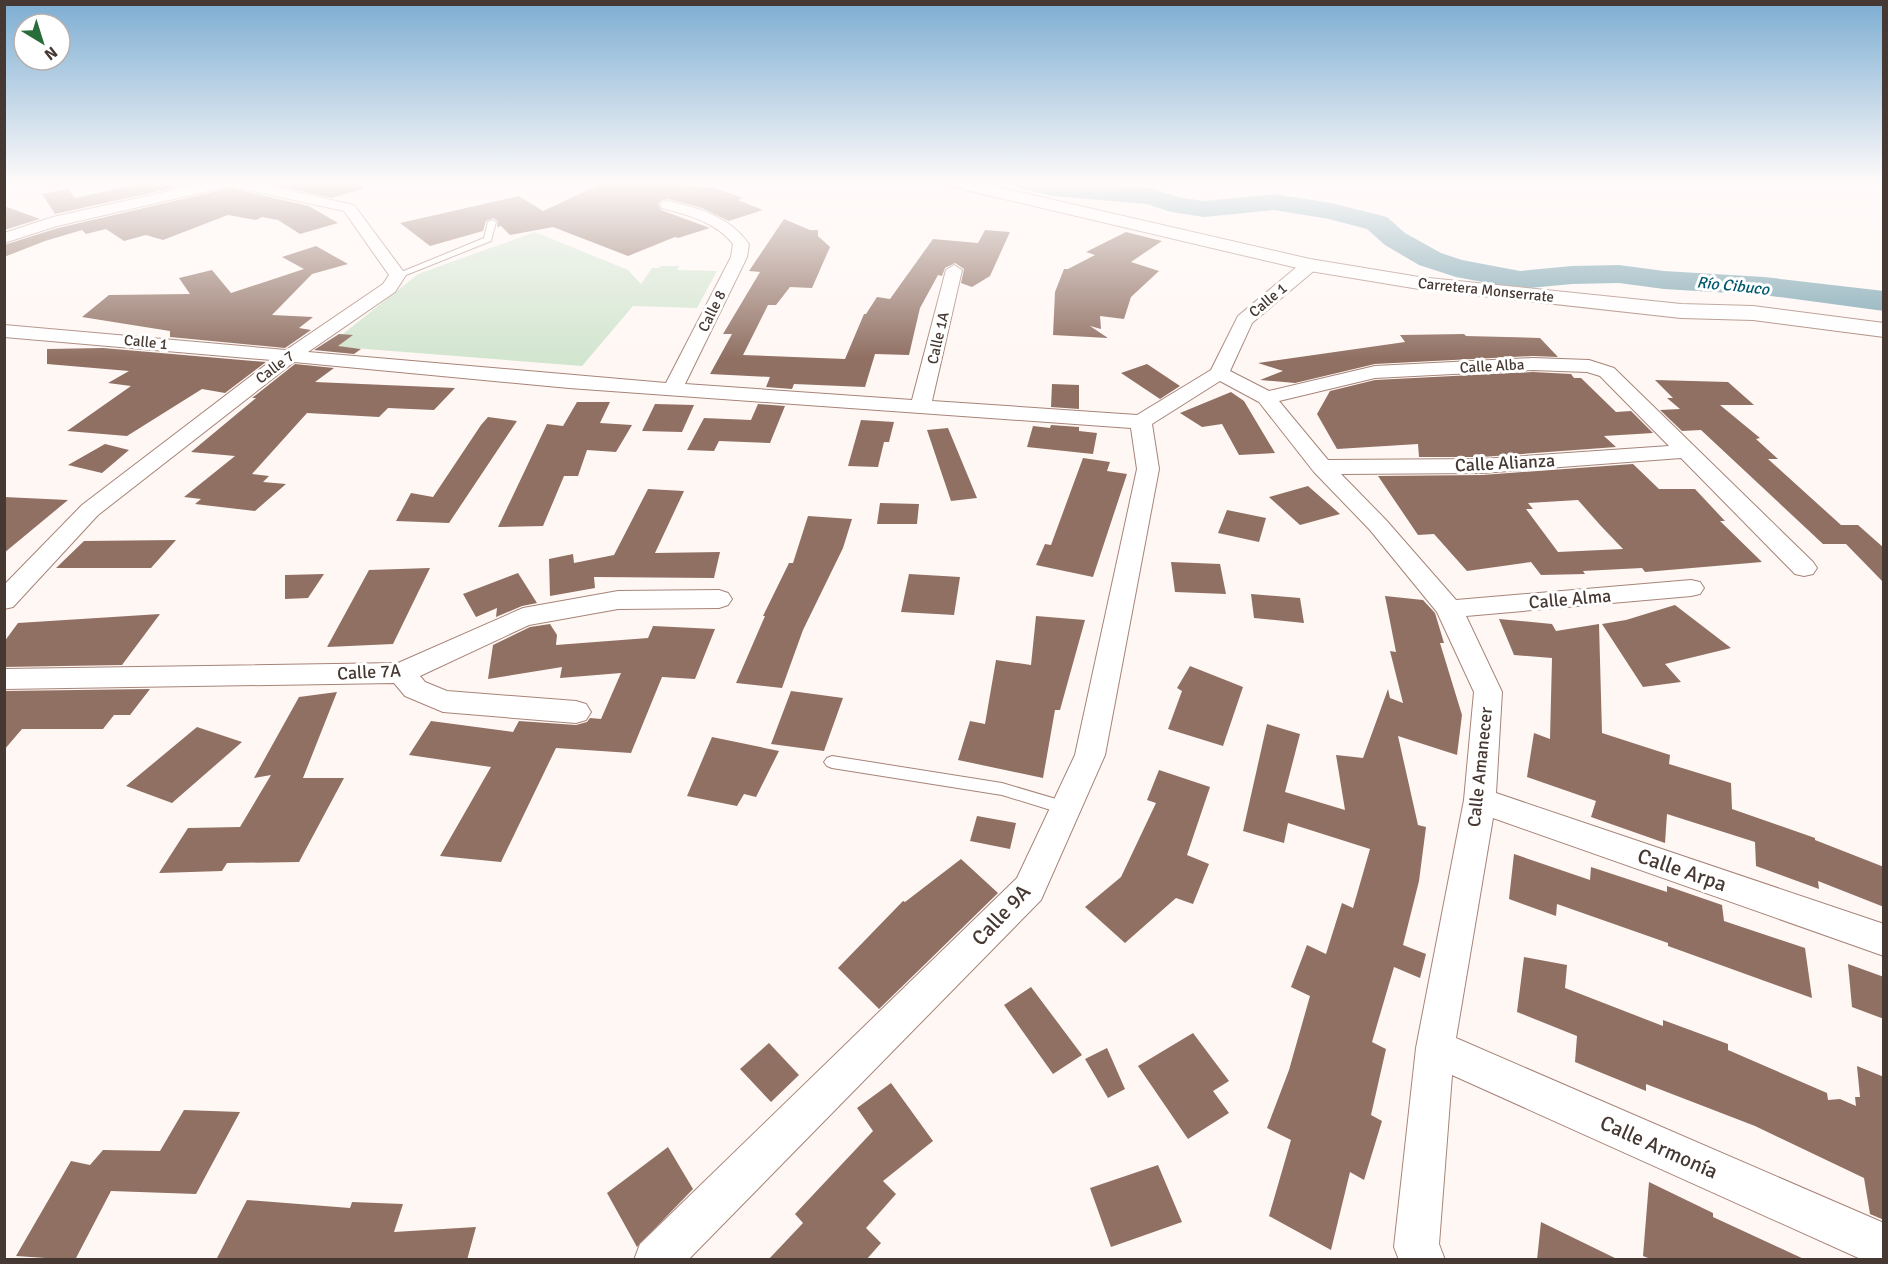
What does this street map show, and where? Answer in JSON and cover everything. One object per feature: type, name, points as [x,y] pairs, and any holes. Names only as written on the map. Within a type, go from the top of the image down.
[{"type":"street","points":[[373,241],[398,275]]},
{"type":"street","name":"Calle 8","points":[[673,389],[739,257],[741,244],[739,241]]},
{"type":"street","name":"Carretera Monserrate","points":[[1207,241],[1310,265],[1419,283],[1681,311],[1753,313],[1884,330]]},
{"type":"street","name":"Calle 1","points":[[1220,374],[1244,320],[1310,265]]},
{"type":"street","name":"Calle 1A","points":[[921,406],[954,270]]},
{"type":"street","name":"Calle 7","points":[[4,601],[90,510],[288,357],[389,288],[398,275]]},
{"type":"street","name":"Calle 1","points":[[4,331],[673,389],[1141,422]]},
{"type":"street","name":"Calle Alba","points":[[1266,399],[1375,372],[1533,364],[1589,366],[1607,372],[1804,568]]},
{"type":"street","points":[[1141,422],[1220,374]]},
{"type":"street","name":"Calle Amanecer","points":[[1220,374],[1266,399],[1322,467],[1378,525],[1449,609],[1488,692],[1480,800],[1435,1048],[1416,1246],[1423,1260]]},
{"type":"street","name":"Calle 9A","points":[[656,1260],[1029,889],[1090,755],[1148,469],[1141,422]]},
{"type":"street","name":"Calle Alianza","points":[[1322,467],[1482,466],[1687,451]]},
{"type":"street","name":"Calle Alma","points":[[1449,609],[1691,588]]},
{"type":"street","name":"Calle 7A","points":[[4,679],[402,674],[523,617],[618,600],[719,599]]},
{"type":"street","points":[[402,674],[415,689],[443,700],[576,712]]},
{"type":"street","name":"Calle Arpa","points":[[1480,800],[1884,940]]},
{"type":"street","name":"Calle Armonía","points":[[1435,1048],[1884,1246]]},
{"type":"lane","points":[[398,275],[483,241]]},
{"type":"lane","points":[[832,762],[1002,789],[1067,809]]},
{"type":"green space","points":[[510,241],[557,241],[628,270],[641,284],[652,268],[661,266],[679,266],[677,270],[717,271],[697,308],[633,306],[582,366],[328,346],[418,274]]},
{"type":"building","points":[[17,241],[45,241],[4,257],[4,245]]},
{"type":"building","points":[[423,241],[448,241],[430,246]]},
{"type":"building","points":[[589,241],[665,241],[628,256]]},
{"type":"building","points":[[769,241],[823,241],[830,247],[812,288],[790,287],[776,305],[768,305],[743,355],[845,359],[864,314],[877,297],[890,299],[932,241],[978,243],[979,241],[1006,241],[990,276],[972,287],[961,283],[964,269],[955,263],[945,268],[942,276],[938,275],[920,308],[909,355],[875,354],[865,387],[794,384],[792,389],[766,387],[770,377],[710,374],[732,334],[723,334],[760,272],[749,271]]},
{"type":"building","points":[[1108,241],[1162,241],[1131,262],[1159,271],[1131,297],[1124,319],[1100,316],[1101,329],[1090,326],[1108,338],[1053,335],[1055,292],[1064,269],[1095,255],[1086,252]]},
{"type":"building","points":[[316,246],[348,264],[312,274],[272,315],[313,317],[299,328],[311,330],[285,348],[170,337],[170,331],[82,317],[109,295],[190,294],[179,278],[212,270],[231,293],[304,269],[282,257]]},
{"type":"building","points":[[339,334],[353,335],[338,346],[361,349],[354,354],[314,350]]},
{"type":"building","points":[[1464,334],[1466,336],[1540,338],[1558,357],[1533,356],[1375,364],[1295,383],[1260,380],[1283,371],[1258,363],[1405,342],[1400,335]]},
{"type":"building","points":[[103,348],[266,362],[225,393],[202,389],[127,436],[67,431],[131,386],[108,383],[129,371],[47,364],[47,349]]},
{"type":"building","points":[[295,364],[334,368],[315,382],[455,388],[434,410],[388,408],[379,417],[307,413],[252,474],[269,476],[263,482],[286,484],[255,511],[195,504],[201,499],[184,497],[235,456],[191,452],[256,398],[252,398]]},
{"type":"building","points":[[1147,364],[1180,386],[1160,399],[1121,373]]},
{"type":"building","points":[[1533,372],[1571,374],[1574,378],[1581,378],[1616,412],[1631,411],[1653,433],[1604,436],[1616,447],[1482,457],[1419,457],[1418,444],[1337,449],[1317,414],[1330,391],[1375,380]]},
{"type":"building","points":[[1655,380],[1728,382],[1754,405],[1720,405],[1760,438],[1756,439],[1778,459],[1768,459],[1841,525],[1858,525],[1884,548],[1884,583],[1846,544],[1823,544],[1701,430],[1682,431],[1660,410],[1680,409],[1667,398],[1673,398]]},
{"type":"building","points":[[1052,384],[1079,385],[1079,409],[1051,407]]},
{"type":"building","points":[[1231,392],[1244,401],[1275,453],[1239,455],[1222,424],[1202,427],[1180,413]]},
{"type":"building","points":[[577,402],[610,402],[600,423],[632,425],[616,452],[587,450],[578,476],[564,476],[543,526],[498,527],[547,424],[563,426]]},
{"type":"building","points":[[655,404],[694,405],[682,432],[642,431]]},
{"type":"building","points":[[758,404],[785,406],[770,443],[719,441],[714,451],[687,450],[704,418],[751,420]]},
{"type":"building","points":[[488,417],[517,421],[449,523],[396,521],[411,493],[433,497]]},
{"type":"building","points":[[861,420],[894,422],[889,442],[884,442],[878,467],[848,466]]},
{"type":"building","points":[[1051,425],[1079,427],[1079,431],[1097,433],[1093,454],[1027,447],[1033,426],[1050,428]]},
{"type":"building","points":[[948,428],[977,498],[951,501],[927,430]]},
{"type":"building","points":[[105,444],[129,450],[102,473],[68,465]]},
{"type":"building","points":[[1083,458],[1110,462],[1107,471],[1127,474],[1093,577],[1036,565],[1045,544],[1051,545]]},
{"type":"building","points":[[1633,464],[1659,489],[1695,489],[1725,521],[1720,521],[1762,562],[1645,572],[1642,568],[1583,571],[1585,574],[1541,575],[1531,562],[1467,571],[1434,534],[1418,535],[1378,476],[1482,475]],"holes":[[[1578,500],[1623,549],[1558,552],[1526,509],[1533,509],[1528,503]]]},
{"type":"building","points":[[1308,486],[1340,514],[1300,525],[1269,497]]},
{"type":"building","points":[[648,489],[684,491],[655,553],[720,552],[714,578],[594,577],[595,588],[550,596],[549,559],[573,554],[574,563],[614,555]]},
{"type":"building","points":[[4,497],[68,500],[4,553]]},
{"type":"building","points":[[880,503],[919,504],[917,524],[877,524]]},
{"type":"building","points":[[1227,510],[1266,518],[1259,542],[1218,533]]},
{"type":"building","points":[[808,516],[852,519],[843,548],[803,630],[782,688],[736,683],[765,616],[763,616],[789,563],[793,563]]},
{"type":"building","points":[[176,540],[151,568],[56,568],[84,541]]},
{"type":"building","points":[[1171,562],[1220,564],[1226,594],[1175,592]]},
{"type":"building","points":[[430,568],[393,644],[327,647],[369,570]]},
{"type":"building","points":[[518,573],[537,603],[522,606],[496,617],[497,608],[476,617],[463,594]]},
{"type":"building","points":[[324,574],[308,598],[285,599],[285,575]]},
{"type":"building","points":[[909,574],[960,577],[954,615],[901,612]]},
{"type":"building","points":[[1251,594],[1300,598],[1304,623],[1254,618]]},
{"type":"building","points":[[1385,596],[1423,600],[1435,613],[1444,643],[1440,643],[1462,715],[1457,755],[1398,736],[1418,825],[1426,827],[1419,881],[1403,945],[1426,954],[1420,978],[1394,967],[1372,1042],[1386,1049],[1371,1115],[1382,1121],[1364,1180],[1350,1172],[1331,1250],[1269,1216],[1291,1140],[1267,1128],[1289,1070],[1310,996],[1291,987],[1307,945],[1326,954],[1342,903],[1353,908],[1370,849],[1288,823],[1284,843],[1243,831],[1267,724],[1300,734],[1285,792],[1345,810],[1336,755],[1363,758],[1388,689],[1390,698],[1403,703],[1390,651],[1396,652]]},
{"type":"building","points":[[1675,605],[1731,648],[1665,664],[1681,682],[1643,687],[1602,624],[1626,620]]},
{"type":"building","points":[[160,614],[122,665],[4,667],[4,642],[18,623]]},
{"type":"building","points":[[1036,616],[1085,620],[1060,710],[1055,710],[1043,778],[958,760],[970,721],[985,724],[996,660],[1031,665]]},
{"type":"building","points":[[1499,619],[1552,624],[1556,631],[1599,624],[1602,733],[1670,755],[1669,764],[1731,783],[1732,809],[1815,838],[1815,840],[1884,867],[1884,907],[1818,881],[1819,889],[1756,866],[1755,842],[1667,814],[1665,843],[1591,817],[1596,801],[1527,777],[1534,733],[1550,739],[1552,658],[1514,655]]},
{"type":"building","points":[[550,624],[557,635],[556,645],[648,638],[653,626],[715,629],[695,679],[662,677],[631,753],[556,748],[501,862],[440,856],[491,767],[409,755],[431,721],[513,732],[519,721],[576,725],[587,722],[590,718],[601,719],[621,673],[560,678],[562,667],[488,679],[493,645],[530,627]]},
{"type":"building","points":[[1190,666],[1243,687],[1223,746],[1168,729],[1182,691],[1177,688]]},
{"type":"building","points":[[150,689],[130,715],[114,715],[103,729],[22,729],[4,750],[4,691]]},
{"type":"building","points":[[791,691],[843,698],[824,751],[771,744]]},
{"type":"building","points":[[337,692],[303,778],[344,778],[299,862],[227,863],[222,871],[159,873],[188,828],[240,827],[271,775],[254,778],[299,697]]},
{"type":"building","points":[[197,727],[242,742],[172,803],[126,786]]},
{"type":"building","points":[[712,737],[779,751],[756,797],[744,794],[737,806],[687,796]]},
{"type":"building","points":[[1159,770],[1210,787],[1187,855],[1209,864],[1193,904],[1176,898],[1125,943],[1085,907],[1121,877],[1156,803],[1147,800]]},
{"type":"building","points":[[977,816],[1016,823],[1010,849],[970,841]]},
{"type":"building","points":[[1514,854],[1590,880],[1591,867],[1667,892],[1667,886],[1722,905],[1724,921],[1805,948],[1812,998],[1557,904],[1556,916],[1509,899]]},
{"type":"building","points":[[961,859],[998,893],[879,1009],[838,968],[903,901],[905,902]]},
{"type":"building","points":[[1524,957],[1567,965],[1565,988],[1663,1026],[1663,1020],[1728,1044],[1728,1050],[1827,1093],[1828,1100],[1840,1099],[1856,1106],[1855,1097],[1860,1097],[1857,1066],[1884,1077],[1884,1220],[1870,1214],[1864,1178],[1755,1126],[1646,1084],[1646,1091],[1575,1062],[1577,1036],[1517,1012]]},
{"type":"building","points":[[1848,964],[1884,977],[1884,1019],[1852,1007]]},
{"type":"building","points":[[1031,987],[1082,1055],[1053,1074],[1004,1005]]},
{"type":"building","points":[[1193,1033],[1229,1081],[1213,1091],[1229,1113],[1188,1139],[1138,1066]]},
{"type":"building","points":[[769,1043],[799,1075],[771,1102],[740,1069]]},
{"type":"building","points":[[1107,1048],[1125,1089],[1108,1098],[1085,1059]]},
{"type":"building","points":[[891,1083],[933,1141],[883,1181],[896,1194],[866,1228],[881,1243],[866,1260],[768,1260],[803,1223],[795,1214],[873,1131],[857,1108]]},
{"type":"building","points":[[184,1110],[240,1112],[196,1194],[111,1191],[75,1260],[16,1256],[71,1161],[90,1165],[103,1150],[160,1151]]},
{"type":"building","points":[[668,1147],[693,1189],[637,1247],[607,1193]]},
{"type":"building","points":[[1158,1165],[1182,1222],[1111,1247],[1090,1188]]},
{"type":"building","points":[[1649,1182],[1713,1213],[1713,1217],[1806,1260],[1653,1260],[1643,1256]]},
{"type":"building","points":[[247,1200],[350,1208],[352,1202],[403,1204],[394,1232],[476,1227],[467,1260],[216,1260]]},
{"type":"building","points":[[1541,1222],[1619,1260],[1537,1260]]},
{"type":"waterway","name":"Río Cibuco","points":[[1398,241],[1430,259],[1456,268],[1520,280],[1572,275],[1619,274],[1664,280],[1764,286],[1884,301]]}]
